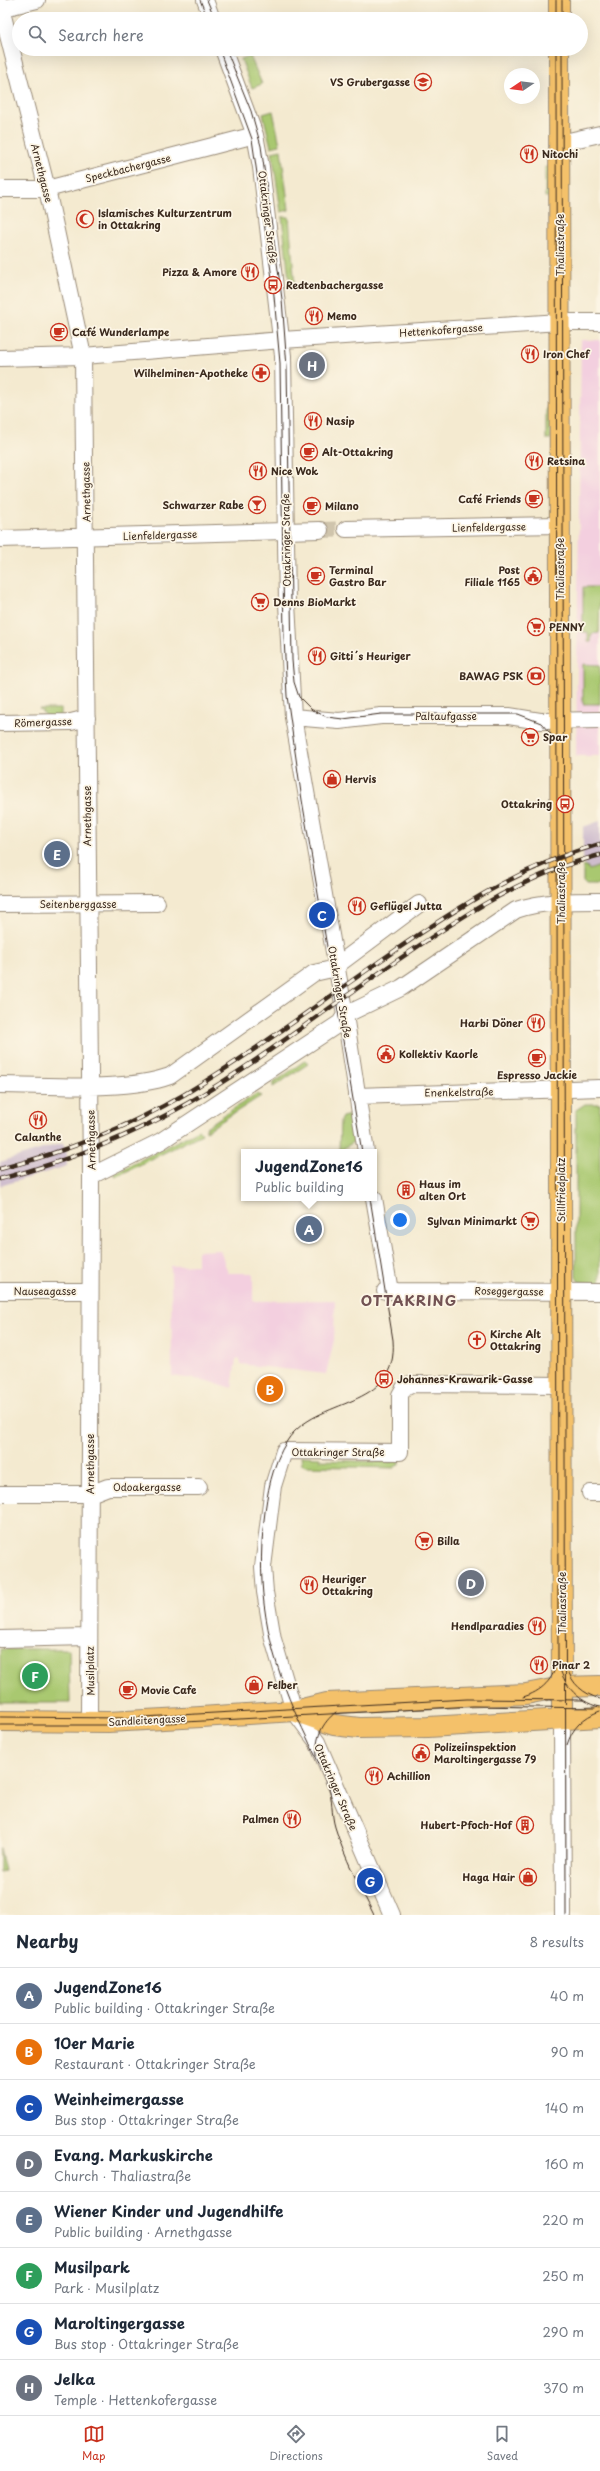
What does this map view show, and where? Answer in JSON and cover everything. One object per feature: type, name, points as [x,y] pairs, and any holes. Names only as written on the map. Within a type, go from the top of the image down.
[{"type":"main road","points":[[559,0],[559,12]]},
{"type":"main road","name":"Thaliastraße","points":[[559,56],[561,1089]]},
{"type":"main road","name":"Stillfriedplatz","points":[[561,1089],[561,1292]]},
{"type":"main road","name":"Thaliastraße","points":[[561,1292],[562,1718]]},
{"type":"main road","points":[[294,1711],[328,1702],[526,1694],[562,1687],[600,1686]]},
{"type":"main road","points":[[294,1711],[334,1725],[359,1728],[511,1723],[562,1718],[600,1717]]},
{"type":"main road","name":"Sandleitengasse","points":[[0,1721],[89,1722],[294,1711]]},
{"type":"street","points":[[0,8],[37,0]]},
{"type":"street","points":[[204,0],[209,12]]},
{"type":"street","name":"Arnethgasse","points":[[0,8],[12,54]]},
{"type":"street","name":"Arnethgasse","points":[[12,56],[47,189],[83,356],[86,538],[87,905],[91,1176],[89,1291],[89,1637]]},
{"type":"street","name":"Ottakringer Straße","points":[[226,56],[255,135],[261,167],[282,340],[287,603],[293,717],[334,968],[345,1014],[366,1149]]},
{"type":"street","points":[[560,143],[600,134]]},
{"type":"street","name":"Speckbachergasse","points":[[0,189],[47,189],[255,135]]},
{"type":"street","name":"Hettenkofergasse","points":[[282,340],[560,322],[600,322]]},
{"type":"street","points":[[0,358],[83,356],[282,340]]},
{"type":"street","name":"Lienfeldergasse","points":[[346,529],[560,525]]},
{"type":"street","name":"Lienfeldergasse","points":[[0,539],[86,538],[320,530]]},
{"type":"street","name":"Paltaufgasse","points":[[293,717],[339,721],[382,716],[509,716],[560,721],[600,720]]},
{"type":"street","name":"Römergasse","points":[[0,723],[71,722],[86,718]]},
{"type":"street","points":[[91,1176],[161,1141],[340,1023],[345,1014],[401,988],[516,910],[530,905],[560,901],[600,901]]},
{"type":"street","name":"Seitenberggasse","points":[[0,904],[157,904]]},
{"type":"street","points":[[0,1085],[138,1084],[170,1076],[314,973],[334,968],[419,904]]},
{"type":"street","points":[[561,1089],[600,1088]]},
{"type":"street","name":"Enenkelstraße","points":[[357,1096],[561,1089]]},
{"type":"street","name":"Roseggergasse","points":[[374,1201],[387,1291],[561,1292]]},
{"type":"street","name":"Nauseagasse","points":[[0,1291],[89,1291]]},
{"type":"street","points":[[561,1292],[600,1292]]},
{"type":"street","name":"Ottakringer Straße","points":[[392,1915],[318,1744],[294,1711],[273,1639],[267,1607],[264,1567],[272,1486],[284,1451],[400,1452],[400,1395],[407,1385],[415,1383],[561,1386]]},
{"type":"street","name":"Odoakergasse","points":[[0,1494],[90,1494],[108,1487],[200,1487]]},
{"type":"street","name":"Musilplatz","points":[[0,1639],[89,1637],[89,1722]]},
{"type":"street","name":"Thaliastraße","points":[[562,1718],[563,1915]]},
{"type":"shaded area","points":[[581,340],[600,340],[600,756],[576,756]]},
{"type":"shaded area","points":[[600,821],[600,866],[588,870],[583,859],[583,827]]},
{"type":"shaded area","points":[[63,1143],[67,1154],[67,1166],[0,1186],[0,1162]]},
{"type":"shaded area","points":[[220,1250],[228,1273],[253,1273],[253,1301],[335,1300],[334,1340],[326,1374],[240,1364],[240,1359],[236,1359],[232,1388],[208,1381],[172,1376],[171,1266],[197,1265],[197,1251]]},
{"type":"green space","points":[[250,56],[262,84],[252,88],[241,59]]},
{"type":"green space","points":[[273,111],[280,145],[271,147],[263,114]]},
{"type":"green space","points":[[281,150],[289,210],[281,212],[272,152]]},
{"type":"green space","points":[[545,167],[551,167],[551,197],[545,197]]},
{"type":"green space","points":[[282,217],[289,217],[295,287],[290,288]]},
{"type":"green space","points":[[546,408],[551,408],[551,439],[546,439]]},
{"type":"green space","points":[[583,587],[600,587],[599,633],[591,634],[591,642],[588,642],[588,632],[583,632]]},
{"type":"green space","points":[[583,664],[600,665],[600,704],[583,704]]},
{"type":"green space","points":[[39,709],[61,709],[61,718],[49,718]]},
{"type":"green space","points":[[587,866],[589,870],[600,866],[600,885],[586,885],[583,882],[583,867]]},
{"type":"green space","points":[[306,1060],[308,1064],[273,1087],[273,1083]]},
{"type":"green space","points":[[256,1094],[261,1096],[206,1131],[206,1127]]},
{"type":"green space","points":[[585,1104],[600,1104],[600,1283],[579,1282],[576,1277],[576,1110]]},
{"type":"green space","points":[[351,1115],[354,1141],[343,1149],[339,1149],[340,1121],[342,1117]]},
{"type":"green space","points":[[199,1130],[202,1134],[115,1177],[113,1174]]},
{"type":"green space","points":[[301,1456],[320,1457],[320,1460],[391,1462],[393,1459],[399,1459],[399,1464],[394,1468],[305,1466],[302,1464]]},
{"type":"green space","points":[[0,1649],[69,1649],[70,1703],[0,1703]]},
{"type":"green space","points":[[0,1848],[5,1871],[0,1872]]},
{"type":"tunnel","points":[[320,530],[346,529]]},
{"type":"tram line","points":[[200,0],[205,12]]},
{"type":"tram line","points":[[207,0],[212,12]]},
{"type":"tram line","points":[[556,0],[556,12]]},
{"type":"tram line","points":[[562,0],[562,12]]},
{"type":"tram line","points":[[222,56],[252,139],[273,285],[280,363],[284,638],[287,696],[302,800],[361,1149]]},
{"type":"tram line","points":[[229,56],[251,111],[261,146],[282,299],[287,368],[292,660],[294,682],[299,697],[312,710],[327,717],[343,719],[381,714],[518,714],[541,723],[557,741]]},
{"type":"tram line","points":[[556,56],[558,1658],[562,1675],[571,1689],[584,1700],[600,1707]]},
{"type":"tram line","points":[[562,56],[566,1915]]},
{"type":"tram line","points":[[370,1201],[393,1340],[391,1363],[383,1380],[370,1391],[317,1416],[300,1426],[287,1441],[274,1469],[269,1489],[264,1520],[262,1569],[266,1617],[277,1664],[294,1710],[328,1785],[331,1796],[334,1822],[343,1849],[374,1915]]},
{"type":"tram line","points":[[523,1697],[536,1692],[546,1684],[556,1667],[557,1660]]},
{"type":"tram line","points":[[567,1667],[569,1673],[579,1688],[600,1699]]},
{"type":"tram line","points":[[0,1717],[125,1718],[467,1699],[583,1700]]},
{"type":"tram line","points":[[0,1725],[131,1725],[473,1706],[595,1708]]},
{"type":"tram line","points":[[567,1745],[575,1728],[588,1716],[600,1711]]},
{"type":"tram line","points":[[317,1756],[317,1743],[320,1731],[331,1716],[336,1712]]},
{"type":"railway","points":[[0,1169],[72,1147],[141,1118],[211,1078],[289,1026],[440,920],[490,890],[543,864],[600,844]]},
{"type":"railway","points":[[0,1179],[49,1165],[97,1147],[120,1138],[166,1115],[210,1090],[276,1046],[418,946],[476,909],[536,878],[567,865],[600,855]]},
{"type":"place","name":"VS Grubergasse","points":[[423,82]]},
{"type":"place","name":"Nitochi","points":[[529,154]]},
{"type":"place","name":"Islamisches Kulturzentrum in Ottakring","points":[[85,219]]},
{"type":"place","name":"Pizza & Amore","points":[[250,272]]},
{"type":"place","name":"Redtenbachergasse","points":[[273,285]]},
{"type":"place","name":"Memo","points":[[314,316]]},
{"type":"place","name":"Café Wunderlampe","points":[[59,332]]},
{"type":"place","name":"Iron Chef","points":[[530,354]]},
{"type":"place","name":"Jelka","points":[[312,365]]},
{"type":"place","name":"Wilhelminen-Apotheke","points":[[261,373]]},
{"type":"place","name":"Nasip","points":[[313,421]]},
{"type":"place","name":"Alt-Ottakring","points":[[309,452]]},
{"type":"place","name":"Retsina","points":[[534,461]]},
{"type":"place","name":"Nice Wok","points":[[258,471]]},
{"type":"place","name":"Café Friends","points":[[534,499]]},
{"type":"place","name":"Schwarzer Rabe","points":[[257,505]]},
{"type":"place","name":"Milano","points":[[312,506]]},
{"type":"place","name":"Terminal Gastro Bar","points":[[316,576]]},
{"type":"place","name":"Post Filiale 1165","points":[[533,576]]},
{"type":"place","name":"Denns BioMarkt","points":[[260,602]]},
{"type":"place","name":"PENNY","points":[[536,627]]},
{"type":"place","name":"Gitti´s Heuriger","points":[[317,656]]},
{"type":"place","name":"BAWAG PSK","points":[[536,676]]},
{"type":"place","name":"Spar","points":[[530,737]]},
{"type":"place","name":"Hervis","points":[[332,779]]},
{"type":"place","name":"Ottakring","points":[[565,804]]},
{"type":"place","name":"Wiener Kinder und Jugendhilfe","points":[[57,854]]},
{"type":"place","name":"Geflügel Jutta","points":[[357,906]]},
{"type":"place","name":"Weinheimergasse","points":[[322,915]]},
{"type":"place","name":"Harbi Döner","points":[[536,1023]]},
{"type":"place","name":"Kollektiv Kaorle","points":[[386,1054]]},
{"type":"place","name":"Espresso Jackie","points":[[537,1058]]},
{"type":"place","name":"Calanthe","points":[[38,1120]]},
{"type":"place","name":"Haus im alten Ort","points":[[406,1190]]},
{"type":"place","name":"Sylvan Minimarkt","points":[[530,1221]]},
{"type":"place","name":"JugendZone16","points":[[309,1229]]},
{"type":"place","name":"Kirche Alt Ottakring","points":[[477,1340]]},
{"type":"place","name":"Johannes-Krawarik-Gasse","points":[[384,1379]]},
{"type":"place","name":"10er Marie","points":[[270,1389]]},
{"type":"place","name":"Billa","points":[[424,1541]]},
{"type":"place","name":"Evang. Markuskirche","points":[[471,1583]]},
{"type":"place","name":"Heuriger Ottakring","points":[[309,1585]]},
{"type":"place","name":"Hendlparadies","points":[[537,1626]]},
{"type":"place","name":"Pinar 2","points":[[539,1665]]},
{"type":"place","name":"Musilpark","points":[[35,1676]]},
{"type":"place","name":"Felber","points":[[254,1685]]},
{"type":"place","name":"Movie Cafe","points":[[128,1690]]},
{"type":"place","name":"Polizeiinspektion Maroltingergasse 79","points":[[421,1753]]},
{"type":"place","name":"Achillion","points":[[374,1776]]},
{"type":"place","name":"Palmen","points":[[292,1819]]},
{"type":"place","name":"Hubert-Pfoch-Hof","points":[[525,1825]]},
{"type":"place","name":"Haga Hair","points":[[528,1877]]},
{"type":"place","name":"Maroltingergasse","points":[[370,1881]]},
{"type":"district","name":"OTTAKRING","points":[[409,1301]]}]
